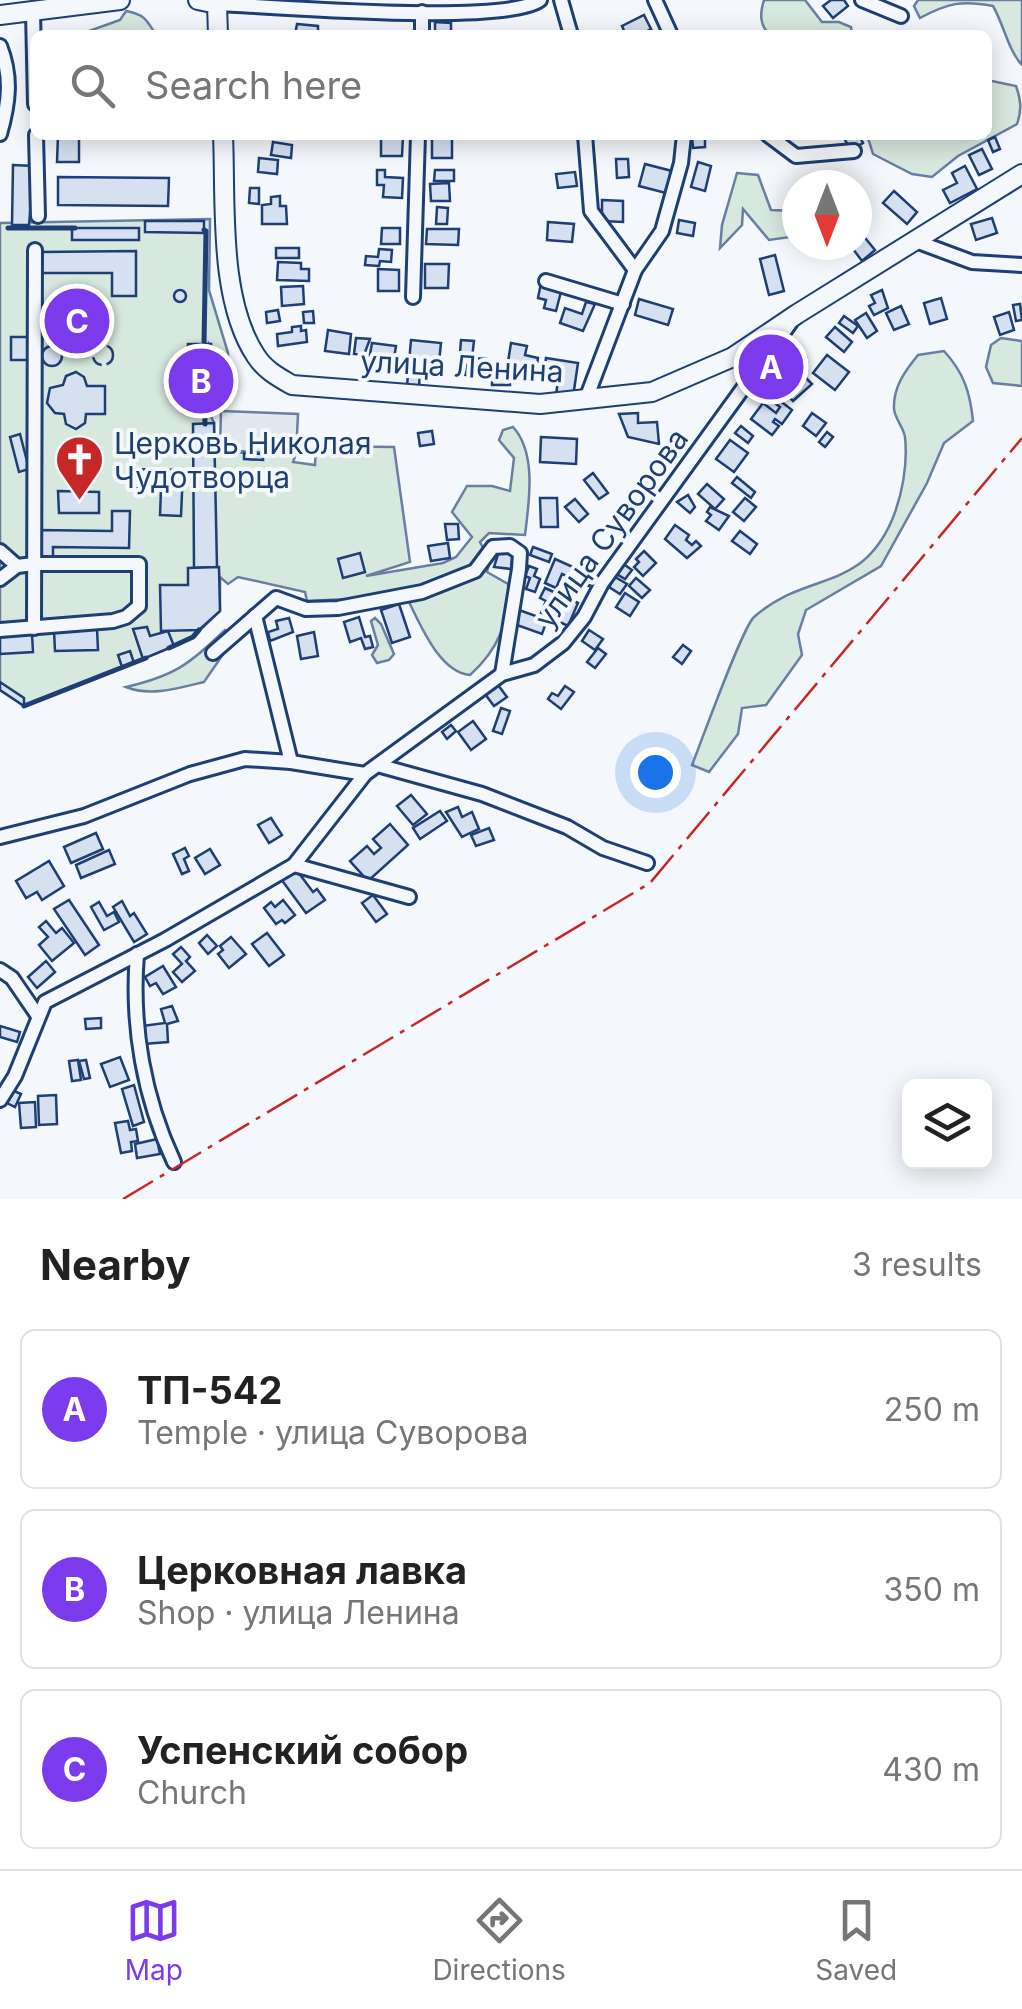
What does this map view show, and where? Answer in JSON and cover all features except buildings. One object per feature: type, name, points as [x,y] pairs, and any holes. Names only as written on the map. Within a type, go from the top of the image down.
[{"type":"main road","points":[[0,15],[46,6],[120,0]]},
{"type":"main road","points":[[211,1],[217,30]]},
{"type":"main road","name":"улица Ленина","points":[[223,140],[230,280],[244,334],[256,357],[270,372],[292,385],[540,404],[652,392],[733,357],[1022,174]]},
{"type":"street","points":[[211,1],[422,12],[502,11],[532,6],[540,0]]},
{"type":"street","points":[[561,0],[570,30]]},
{"type":"street","points":[[655,0],[668,30]]},
{"type":"street","points":[[862,0],[901,16]]},
{"type":"street","points":[[422,12],[422,30]]},
{"type":"street","points":[[0,46],[7,64],[9,103],[0,134]]},
{"type":"street","points":[[36,140],[38,216]]},
{"type":"street","points":[[413,298],[418,140]]},
{"type":"street","points":[[586,140],[591,211],[635,270]]},
{"type":"street","points":[[586,399],[635,270],[662,231],[683,140]]},
{"type":"street","points":[[775,140],[796,156],[854,151]]},
{"type":"street","points":[[913,240],[972,262],[1022,265]]},
{"type":"street","points":[[34,628],[35,250]]},
{"type":"street","points":[[546,281],[623,304]]},
{"type":"street","name":"улица Суворова","points":[[38,1016],[45,1002],[294,866],[365,774],[502,674],[534,665],[563,644],[584,617],[602,583],[797,314]]},
{"type":"street","points":[[213,653],[276,598],[306,609],[338,608],[422,592],[475,571],[492,547],[510,546],[520,552],[519,569],[502,674]]},
{"type":"street","points":[[0,551],[17,566]]},
{"type":"street","points":[[0,579],[17,566],[34,564],[138,564],[139,606],[112,622],[0,630]]},
{"type":"street","points":[[255,616],[291,762]]},
{"type":"street","points":[[0,837],[84,816],[190,774],[245,759],[365,774]]},
{"type":"street","points":[[380,766],[482,794],[646,863]]},
{"type":"street","points":[[294,866],[408,897]]},
{"type":"street","points":[[138,954],[134,994],[138,1032],[155,1121],[174,1162]]},
{"type":"street","points":[[0,970],[12,978],[38,1016],[15,1076],[0,1100]]},
{"type":"shaded area","points":[[764,0],[805,0],[822,22],[839,22],[851,30],[766,30]]},
{"type":"shaded area","points":[[918,0],[1022,0],[1022,65],[993,6],[955,4],[920,18],[914,6]]},
{"type":"shaded area","points":[[126,11],[137,14],[152,30],[92,30],[120,20]]},
{"type":"shaded area","points":[[992,81],[1016,86],[1020,105],[1017,124],[992,138]]},
{"type":"shaded area","points":[[869,140],[988,140],[958,156],[932,177],[912,174],[873,154]]},
{"type":"shaded area","points":[[737,173],[758,175],[771,210],[782,210],[782,238],[769,240],[743,209],[742,225],[720,248],[722,225]]},
{"type":"shaded area","points":[[210,219],[209,290],[228,353],[228,359],[221,360],[209,344],[208,410],[214,423],[214,452],[296,454],[293,462],[315,465],[316,446],[394,447],[410,562],[366,576],[443,563],[456,557],[472,537],[452,512],[467,486],[510,491],[514,458],[499,440],[503,430],[513,427],[521,438],[530,478],[525,535],[489,533],[480,542],[490,561],[487,572],[508,584],[508,598],[495,645],[470,675],[448,665],[439,655],[406,596],[307,601],[305,592],[238,577],[228,584],[220,577],[220,611],[193,637],[24,706],[0,690],[0,223]]},
{"type":"shaded area","points":[[1001,338],[1022,341],[1022,386],[993,383],[986,367],[991,345]]},
{"type":"shaded area","points":[[944,351],[965,383],[973,421],[944,443],[927,483],[881,566],[806,610],[798,634],[802,655],[766,705],[742,708],[738,734],[709,772],[692,765],[754,617],[793,592],[848,571],[879,543],[896,511],[905,469],[905,437],[894,409],[898,386],[918,355]]},
{"type":"shaded area","points":[[221,411],[298,414],[296,454],[220,450]]},
{"type":"shaded area","points":[[375,618],[394,654],[377,663],[372,655],[378,645],[371,621]]},
{"type":"shaded area","points":[[225,630],[235,637],[204,682],[155,691],[126,687],[180,667]]},
{"type":"fence","points":[[103,345],[113,355],[103,365],[93,355],[103,345]]},
{"type":"wall","points":[[8,228],[75,228]]},
{"type":"wall","points":[[204,230],[204,344]]},
{"type":"wall","points":[[204,385],[205,424]]},
{"type":"wall","points":[[169,648],[199,630]]},
{"type":"wall","points":[[24,706],[146,658]]},
{"type":"power","points":[[123,1199],[650,883],[1022,438]]},
{"type":"place","name":"Успенский собор","points":[[77,321]]},
{"type":"place","name":"ТП-542","points":[[771,367]]},
{"type":"place","name":"Церковная лавка","points":[[201,381]]},
{"type":"place","name":"Церковь Николая Чудотворца","points":[[79,502]]}]
